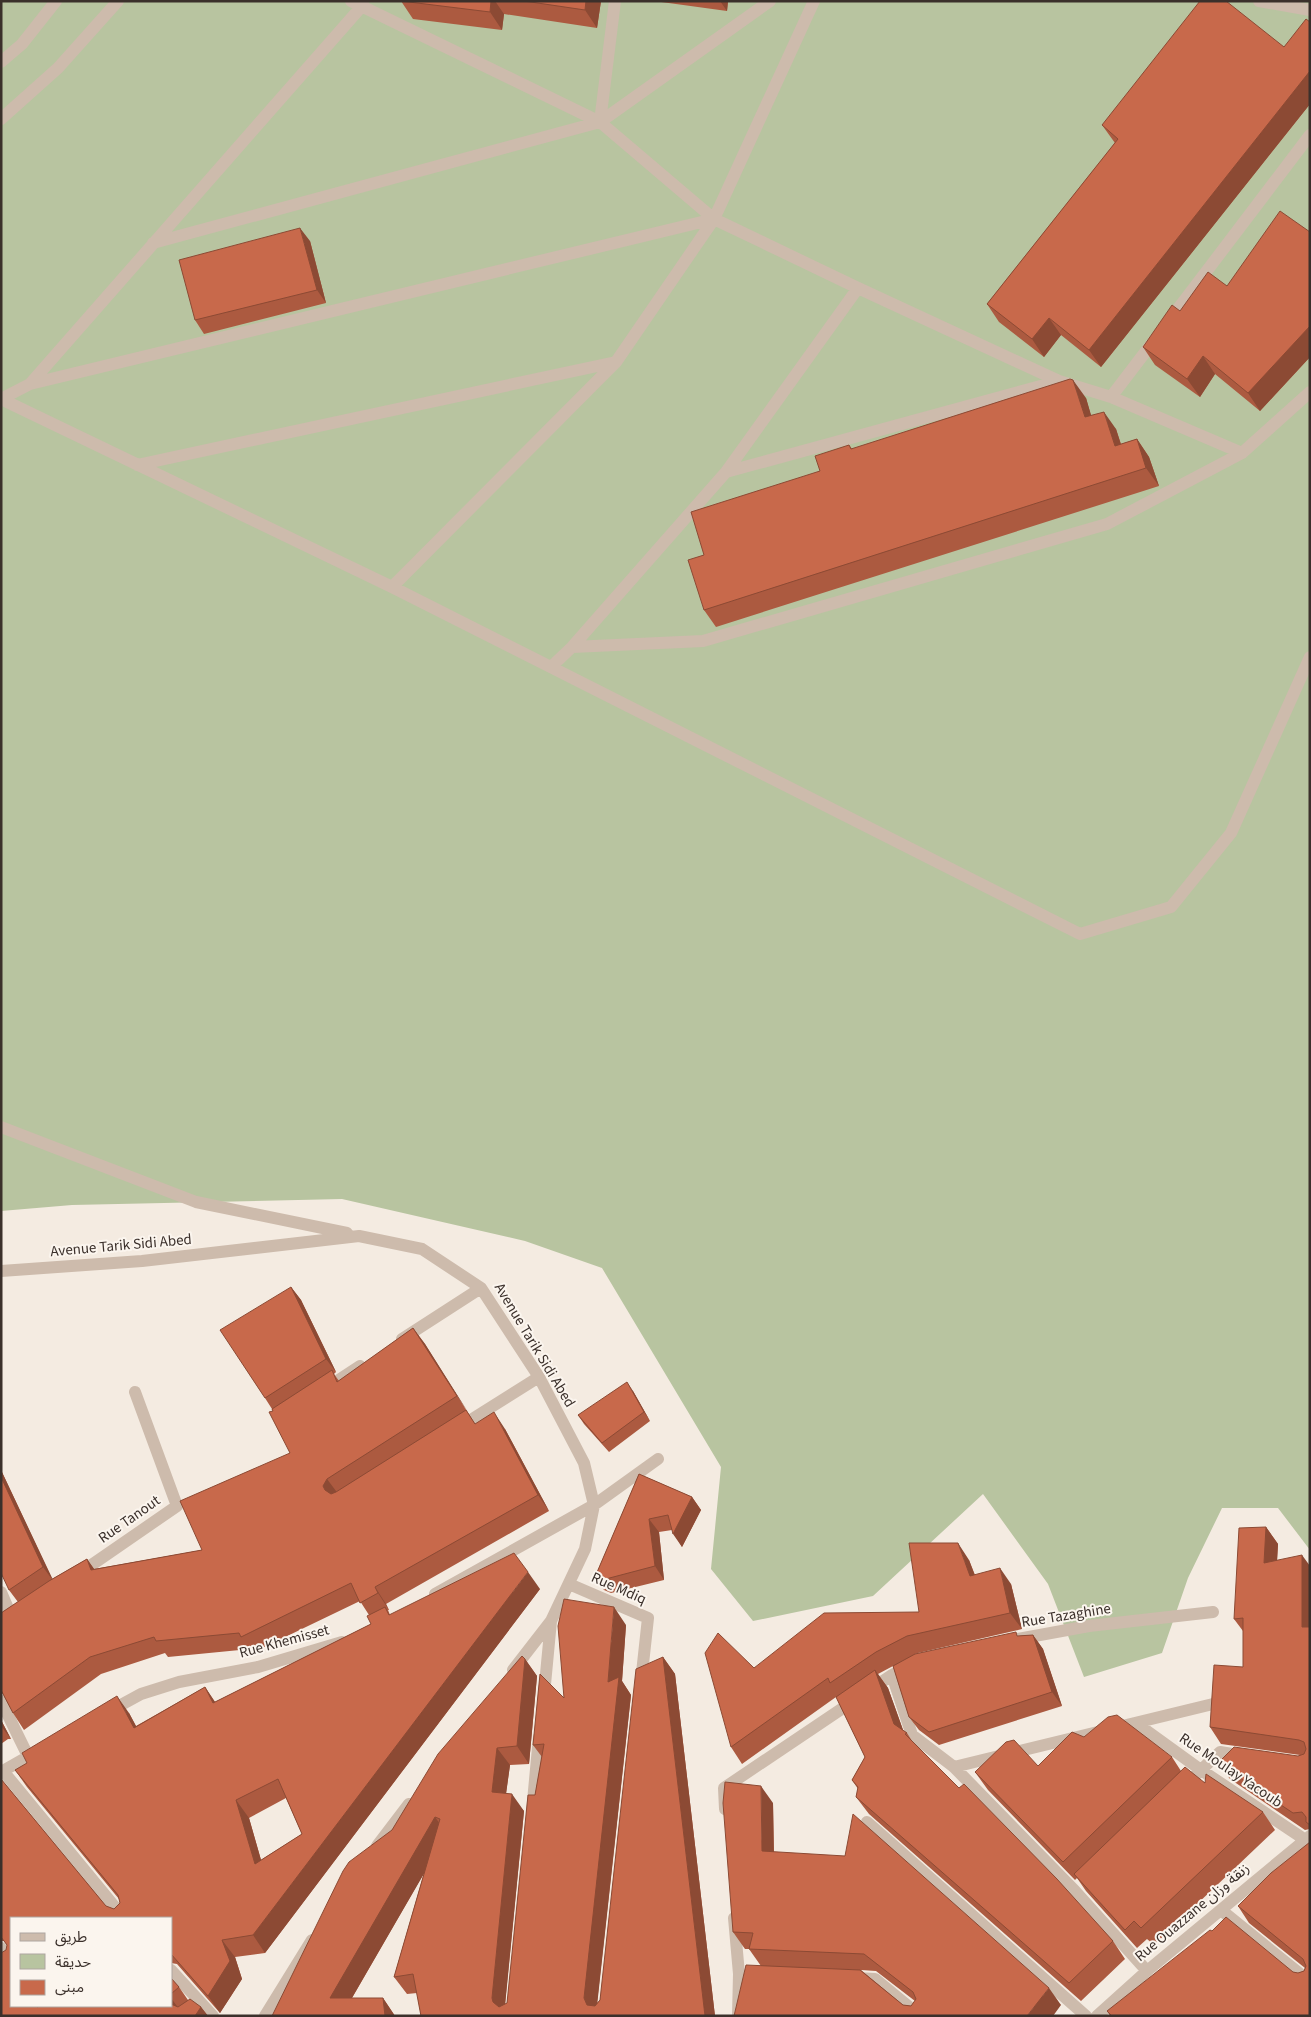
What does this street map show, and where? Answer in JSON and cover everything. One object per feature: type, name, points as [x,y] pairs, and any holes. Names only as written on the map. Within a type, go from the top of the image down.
[{"type":"street","points":[[1,62],[22,44],[56,1]]},
{"type":"street","points":[[1,119],[58,68],[118,1]]},
{"type":"street","points":[[600,122],[615,1]]},
{"type":"street","points":[[153,243],[600,122],[770,1]]},
{"type":"street","points":[[392,587],[616,362],[714,219],[814,1]]},
{"type":"street","points":[[1260,1],[1310,10]]},
{"type":"street","points":[[30,384],[359,3],[600,122],[714,219],[858,288],[1059,380],[1111,397],[1242,453]]},
{"type":"street","points":[[1111,397],[1310,135]]},
{"type":"street","points":[[1,399],[30,384],[714,219]]},
{"type":"street","points":[[551,667],[572,646],[726,472],[858,288]]},
{"type":"street","points":[[137,465],[616,362]]},
{"type":"street","points":[[726,472],[1059,380]]},
{"type":"street","points":[[572,646],[702,641],[1107,524],[1242,453],[1310,392]]},
{"type":"street","points":[[1,399],[392,587],[1080,934],[1171,907],[1231,833],[1310,657]]},
{"type":"street","points":[[1,1127],[196,1202],[359,1236]]},
{"type":"street","name":"Avenue Tarik Sidi Abed","points":[[1,1271],[142,1261],[359,1236],[422,1249],[481,1288],[539,1377],[584,1464],[594,1505],[585,1549],[551,1621],[503,1682]]},
{"type":"street","points":[[389,1347],[481,1288]]},
{"type":"street","points":[[314,1396],[373,1358]]},
{"type":"street","points":[[449,1434],[539,1377]]},
{"type":"street","name":"Rue Tanout","points":[[70,1580],[177,1506],[135,1392]]},
{"type":"street","points":[[422,1601],[594,1505],[658,1459]]},
{"type":"street","name":"Rue Mdiq","points":[[569,1584],[648,1618],[639,1698]]},
{"type":"street","points":[[1,1592],[17,1617],[1,1629]]},
{"type":"street","name":"Rue Tazaghine","points":[[1003,1642],[1089,1626],[1212,1612]]},
{"type":"street","points":[[530,1828],[551,1621]]},
{"type":"street","name":"Rue Khemisset","points":[[98,1718],[141,1694],[179,1682],[258,1667],[353,1639]]},
{"type":"street","points":[[726,1818],[724,1788],[892,1675],[922,1660]]},
{"type":"street","points":[[892,1675],[912,1735],[954,1767],[1078,1888],[1147,1971]]},
{"type":"street","points":[[1,1701],[28,1756]]},
{"type":"street","points":[[954,1767],[1213,1704]]},
{"type":"street","name":"Rue Moulay Yacoub","points":[[1136,1722],[1201,1770],[1308,1840]]},
{"type":"street","points":[[45,1747],[2,1771],[123,1917]]},
{"type":"street","points":[[1173,1797],[1220,1752],[1256,1757]]},
{"type":"street","points":[[372,1852],[420,1791]]},
{"type":"street","points":[[867,1822],[1086,2016]]},
{"type":"street","name":"Rue Ouazzane زنقة وزان","points":[[1097,2016],[1147,1971],[1308,1840]]},
{"type":"street","points":[[733,1906],[743,1975],[738,2016]]},
{"type":"street","points":[[1221,1910],[1310,1982]]},
{"type":"street","points":[[265,2016],[318,1931]]},
{"type":"street","points":[[1,1948],[10,1962]]},
{"type":"street","points":[[172,1971],[199,2007],[213,2016]]},
{"type":"street","points":[[846,1978],[875,1979],[920,2016]]},
{"type":"green space","points":[[1,1],[1310,1],[1310,1550],[1278,1508],[1222,1508],[1188,1578],[1162,1653],[1084,1677],[1048,1584],[983,1494],[873,1596],[753,1621],[711,1569],[721,1467],[602,1268],[525,1241],[342,1199],[72,1205],[1,1211]]},
{"type":"building","points":[[401,1],[491,1],[490,12]]},
{"type":"building","points":[[524,1],[586,1],[585,10]]},
{"type":"building","points":[[1200,1],[1226,1],[1284,47],[1306,19],[1310,22],[1310,71],[1089,350],[1049,318],[1032,339],[987,304],[1118,139],[1102,125]]},
{"type":"building","points":[[1280,211],[1310,232],[1310,326],[1248,393],[1203,356],[1187,379],[1143,347],[1172,305],[1180,311],[1208,272],[1227,286]]},
{"type":"building","points":[[300,228],[317,290],[195,320],[179,260]]},
{"type":"building","points":[[1070,379],[1073,380],[1085,417],[1104,412],[1115,446],[1137,439],[1146,468],[704,610],[688,560],[704,555],[691,512],[820,471],[815,456],[849,445],[851,449]]},
{"type":"building","points":[[291,1287],[326,1359],[265,1398],[220,1330]]},
{"type":"building","points":[[413,1328],[457,1396],[327,1479],[323,1486],[325,1490],[331,1494],[336,1492],[466,1410],[475,1424],[494,1412],[538,1495],[375,1587],[378,1593],[360,1603],[351,1583],[241,1637],[239,1633],[156,1641],[154,1637],[90,1657],[13,1713],[1,1690],[1,1613],[49,1581],[87,1559],[91,1570],[202,1550],[180,1501],[290,1453],[269,1412],[332,1370],[337,1382]]},
{"type":"building","points":[[627,1382],[644,1412],[602,1443],[578,1415]]},
{"type":"building","points":[[639,1474],[692,1497],[673,1534],[668,1515],[649,1519],[655,1566],[602,1580],[595,1577]]},
{"type":"building","points":[[1,1477],[43,1567],[9,1590],[1,1573]]},
{"type":"building","points":[[1266,1527],[1264,1563],[1302,1555],[1302,1627],[1310,1627],[1310,1825],[1306,1822],[1306,1817],[1302,1812],[1293,1813],[1218,1763],[1234,1747],[1298,1756],[1304,1754],[1306,1749],[1304,1742],[1210,1727],[1214,1665],[1243,1667],[1243,1618],[1234,1619],[1239,1528]]},
{"type":"building","points":[[909,1543],[958,1543],[970,1576],[1000,1568],[1010,1613],[907,1636],[876,1652],[830,1683],[828,1678],[731,1747],[705,1653],[718,1633],[754,1668],[824,1613],[919,1612]]},
{"type":"building","points":[[514,1553],[528,1572],[253,1935],[222,1940],[230,1961],[208,1996],[172,1955],[172,1917],[10,1917],[10,2007],[172,2007],[172,2004],[178,2007],[190,1999],[201,2007],[195,2016],[1,2016],[1,1953],[6,1950],[7,1945],[1,1937],[1,1779],[106,1906],[114,1909],[120,1903],[118,1895],[15,1770],[27,1763],[22,1753],[117,1696],[134,1728],[205,1687],[213,1703],[371,1624],[367,1616],[385,1607],[389,1615]],"holes":[[[278,1779],[302,1834],[255,1864],[236,1800]]]},
{"type":"building","points":[[564,1599],[614,1607],[608,1682],[619,1677],[584,1998],[587,2005],[595,2006],[600,2000],[636,1669],[663,1657],[705,2016],[421,2016],[413,1974],[394,1977],[440,1819],[435,1817],[330,1998],[383,1998],[385,2016],[272,2016],[349,1862],[392,1830],[438,1754],[522,1656],[525,1659],[517,1746],[497,1748],[492,1792],[512,1794],[492,1998],[493,2002],[499,2007],[507,2003],[528,1795],[535,1795],[544,1744],[533,1745],[540,1674],[564,1698],[558,1626]]},
{"type":"building","points":[[1016,1632],[1017,1636],[1033,1635],[1052,1692],[929,1732],[909,1717],[893,1666],[915,1654]]},
{"type":"building","points":[[875,1670],[894,1724],[907,1733],[905,1734],[959,1788],[964,1784],[1057,1879],[1113,1941],[1069,1983],[856,1797],[858,1787],[852,1780],[865,1757],[836,1697]]},
{"type":"building","points":[[1117,1715],[1172,1757],[1063,1862],[975,1772],[1006,1742],[1014,1740],[1038,1766],[1072,1732],[1084,1737],[1108,1717]]},
{"type":"building","points":[[1185,1767],[1205,1783],[1206,1774],[1263,1812],[1141,1928],[1134,1921],[1125,1930],[1074,1874]]},
{"type":"building","points":[[725,1782],[761,1786],[762,1851],[845,1856],[853,1814],[1049,1988],[1027,2016],[734,2016],[746,1965],[860,1970],[903,2005],[911,2006],[916,1999],[913,1992],[864,1954],[749,1949],[753,1933],[733,1932],[723,1803]]},
{"type":"building","points":[[1310,1842],[1310,2016],[1112,2016],[1107,2011],[1210,1930],[1212,1931],[1226,1917],[1293,1972],[1304,1971],[1306,1966],[1303,1959],[1238,1906],[1271,1873]]},
{"type":"building","points":[[172,1979],[179,1987],[172,1993]]}]
